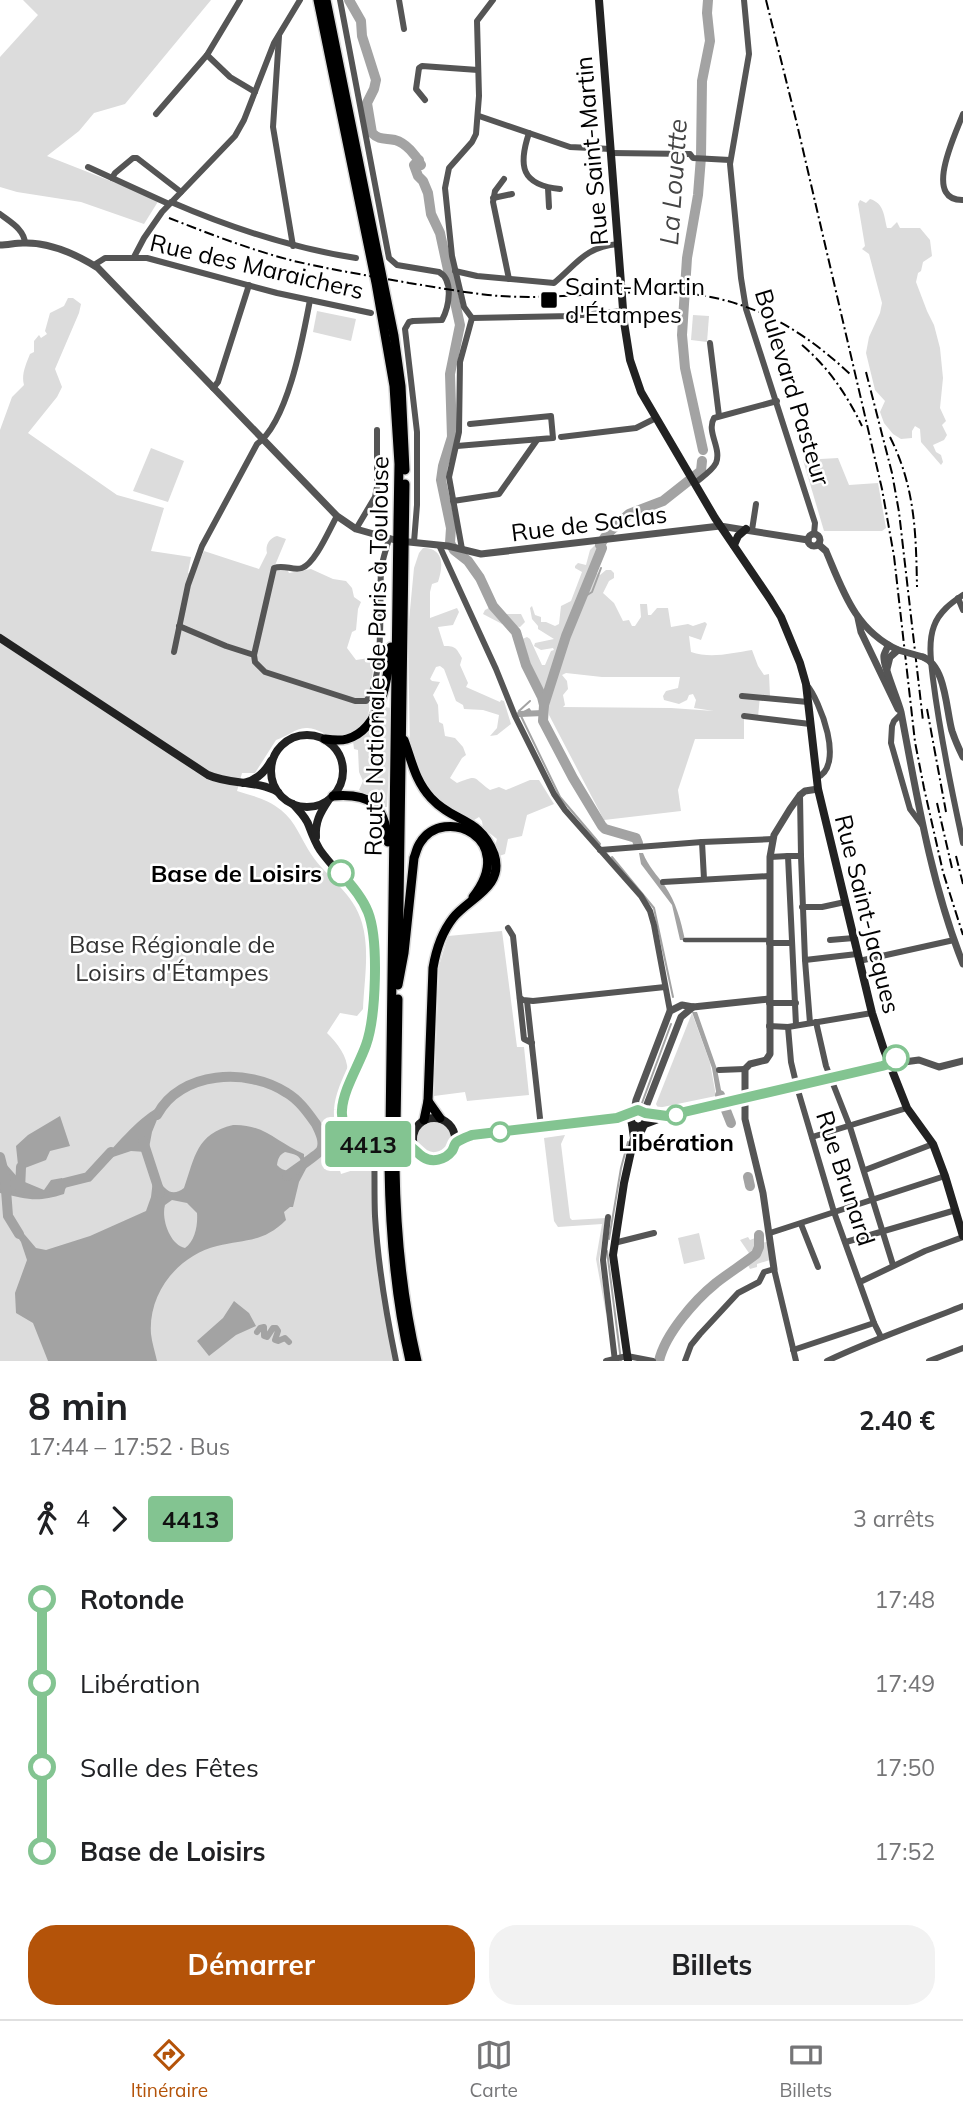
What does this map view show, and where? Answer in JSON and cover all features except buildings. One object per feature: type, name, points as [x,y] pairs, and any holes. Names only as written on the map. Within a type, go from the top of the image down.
[{"type":"main road","name":"Route Nationale de Paris à Toulouse","points":[[318,0],[394,386],[399,464],[393,857],[393,1128]]},
{"type":"main road","name":"Route Nationale de Paris à Toulouse","points":[[326,0],[401,386],[405,459],[402,735],[392,1167],[393,1258],[410,1361]]},
{"type":"main road","name":"Rue Saint-Martin","points":[[599,0],[625,341],[635,376],[656,418],[720,526],[781,617],[806,684]]},
{"type":"main road","points":[[734,545],[738,536],[749,530]]},
{"type":"main road","points":[[241,783],[252,781],[261,775],[284,743],[297,736],[312,735],[340,740],[360,732],[371,719],[384,695],[392,638],[396,629]]},
{"type":"main road","points":[[0,638],[208,775],[278,792],[293,804],[309,825],[318,847],[357,892],[368,911],[374,943],[372,1022],[366,1046],[341,1111],[343,1123],[349,1133],[358,1140],[374,1146],[402,1143],[415,1148],[425,1158],[437,1160],[449,1154],[455,1143],[472,1135],[632,1117],[638,1110],[667,1116]]},
{"type":"main road","name":"Rue Saint-Jacques","points":[[806,684],[818,789],[872,1013],[889,1064],[908,1108],[933,1144],[963,1237]]},
{"type":"main road","points":[[402,735],[419,781],[432,799],[448,812],[474,825],[487,839],[496,860],[487,890],[454,917],[435,958],[428,1101],[424,1120]]},
{"type":"main road","points":[[318,847],[316,826],[319,814],[341,783],[343,768],[337,750],[325,739]]},
{"type":"main road","points":[[274,757],[272,778],[278,792]]},
{"type":"main road","points":[[293,804],[312,807],[330,798],[354,795],[365,797],[383,816],[393,857]]},
{"type":"main road","points":[[398,985],[414,858],[419,843],[429,832],[443,827],[463,828],[480,839],[484,847],[488,856],[487,873],[484,882],[466,906]]},
{"type":"main road","points":[[632,1117],[638,1127],[667,1116],[889,1064]]},
{"type":"main road","points":[[428,1101],[440,1118]]},
{"type":"main road","points":[[628,1164],[647,1118],[646,1110]]},
{"type":"main road","points":[[628,1358],[613,1267],[614,1243],[634,1138],[632,1117]]},
{"type":"main road","points":[[415,1148],[413,1140],[418,1125],[430,1118],[440,1118],[448,1122],[453,1129],[455,1143]]},
{"type":"main road","points":[[453,1129],[472,1135]]},
{"type":"main road","points":[[402,1143],[414,1133]]},
{"type":"main road","name":"Route Nationale de Paris à Toulouse","points":[[392,1167],[400,1269],[417,1361]]},
{"type":"street","points":[[156,114],[207,55],[240,0]]},
{"type":"street","points":[[134,257],[144,238],[170,203],[235,136],[244,120],[265,64],[300,0]]},
{"type":"street","points":[[340,0],[389,258],[397,265],[439,272],[447,281],[448,300],[444,318],[439,321],[410,322],[405,329],[417,432],[417,505],[412,542]]},
{"type":"street","points":[[399,0],[404,29]]},
{"type":"street","points":[[459,549],[449,477],[457,446],[460,362],[470,316],[463,303],[452,256],[445,188],[446,175],[476,134],[479,116],[477,21],[493,0]]},
{"type":"street","name":"Boulevard Pasteur","points":[[744,0],[749,54],[730,160],[743,296],[816,523],[811,537]]},
{"type":"street","points":[[279,35],[273,103],[275,144],[293,246]]},
{"type":"street","points":[[207,55],[230,77],[255,92]]},
{"type":"street","points":[[265,64],[276,66]]},
{"type":"street","points":[[425,100],[416,89],[419,68],[422,66],[478,69]]},
{"type":"street","points":[[963,114],[943,175],[948,195],[963,200]]},
{"type":"street","points":[[479,116],[570,147],[690,154],[693,158],[730,160]]},
{"type":"street","points":[[529,132],[522,155],[524,170],[534,182],[548,188],[560,189]]},
{"type":"street","points":[[112,178],[133,158],[181,192]]},
{"type":"street","points":[[88,167],[243,232],[293,246],[356,257]]},
{"type":"street","points":[[505,179],[493,198],[509,279]]},
{"type":"street","points":[[548,188],[549,207]]},
{"type":"street","points":[[493,198],[512,194]]},
{"type":"street","points":[[0,214],[20,230],[25,243]]},
{"type":"street","points":[[0,245],[40,244],[69,252],[94,265],[337,516],[356,529],[392,539],[381,571],[381,638],[374,681],[366,701],[355,701],[275,676],[259,668],[254,655],[274,568],[286,566],[298,569],[310,564],[337,516]]},
{"type":"street","points":[[455,271],[477,276],[554,283],[593,249],[618,244]]},
{"type":"street","name":"Rue des Maraichers","points":[[94,265],[105,258],[154,259],[249,285],[371,313]]},
{"type":"street","points":[[458,285],[477,276]]},
{"type":"street","points":[[213,388],[218,382],[249,285]]},
{"type":"street","points":[[174,652],[188,584],[202,546],[257,444],[263,440],[282,405],[298,356],[310,300]]},
{"type":"street","points":[[470,316],[566,316],[623,310]]},
{"type":"street","points":[[710,343],[719,416]]},
{"type":"street","points":[[693,480],[713,467],[716,461],[711,425],[713,420],[719,416],[777,401]]},
{"type":"street","points":[[457,446],[553,438],[551,416],[470,424]]},
{"type":"street","points":[[561,437],[636,428],[656,418]]},
{"type":"street","points":[[356,529],[377,487],[377,430]]},
{"type":"street","points":[[453,501],[499,494],[537,440]]},
{"type":"street","points":[[749,530],[756,504]]},
{"type":"street","name":"Rue de Saclas","points":[[412,542],[444,545],[476,554],[720,526],[811,537],[811,545],[818,544],[826,551],[857,617]]},
{"type":"street","points":[[444,545],[521,728],[554,794],[650,911],[672,1009],[636,1100],[632,1117]]},
{"type":"street","points":[[963,610],[960,596],[943,611],[934,626],[926,658],[963,843]]},
{"type":"street","points":[[857,617],[888,645],[926,658],[937,670],[952,732],[963,757]]},
{"type":"street","points":[[857,617],[861,632],[901,715]]},
{"type":"street","points":[[179,626],[254,655]]},
{"type":"street","points":[[888,645],[884,655],[901,715],[923,826],[942,903],[963,964]]},
{"type":"street","points":[[887,669],[890,657],[898,650]]},
{"type":"street","points":[[806,684],[822,716],[830,742],[831,756],[826,771],[816,778]]},
{"type":"street","points":[[935,696],[944,695]]},
{"type":"street","points":[[742,696],[808,702]]},
{"type":"street","points":[[901,715],[892,726],[891,743],[910,809],[923,826]]},
{"type":"street","points":[[744,716],[809,721],[822,716]]},
{"type":"street","points":[[719,1070],[745,1067],[769,1058],[769,876],[773,839],[800,795],[818,789]]},
{"type":"street","points":[[800,795],[802,908],[813,1022],[826,1066],[865,1170],[893,1265]]},
{"type":"street","points":[[600,850],[773,839]]},
{"type":"street","points":[[702,842],[704,880]]},
{"type":"street","points":[[788,856],[796,1026]]},
{"type":"street","points":[[770,857],[801,856]]},
{"type":"street","points":[[663,882],[769,876]]},
{"type":"street","points":[[802,908],[845,902]]},
{"type":"street","points":[[508,928],[513,936],[524,1038],[532,1043]]},
{"type":"street","points":[[830,940],[853,938]]},
{"type":"street","points":[[685,940],[792,943]]},
{"type":"street","points":[[805,960],[858,957],[954,940]]},
{"type":"street","points":[[520,998],[527,1001],[665,987]]},
{"type":"street","points":[[527,1001],[541,1127]]},
{"type":"street","points":[[672,1009],[682,1005],[693,1007],[769,1001],[796,1003]]},
{"type":"street","points":[[646,1110],[681,1017],[693,1007]]},
{"type":"street","points":[[672,1009],[681,1012],[681,1017]]},
{"type":"street","points":[[769,1026],[796,1026],[872,1013]]},
{"type":"street","name":"Rue Brunard","points":[[788,1027],[791,1062],[797,1087],[834,1212],[881,1337]]},
{"type":"street","points":[[889,1064],[919,1060],[940,1066],[963,1061]]},
{"type":"street","points":[[745,1067],[745,1119],[770,1233],[774,1269],[796,1360],[788,1361]]},
{"type":"street","points":[[812,1137],[908,1108]]},
{"type":"street","points":[[865,1170],[933,1144]]},
{"type":"street","points":[[374,1146],[375,1214],[380,1267],[396,1361]]},
{"type":"street","points":[[770,1233],[945,1176]]},
{"type":"street","points":[[846,1242],[956,1210]]},
{"type":"street","points":[[608,1217],[603,1260],[615,1360]]},
{"type":"street","points":[[801,1224],[818,1267]]},
{"type":"street","points":[[614,1243],[654,1233]]},
{"type":"street","points":[[860,1282],[925,1251],[963,1237]]},
{"type":"street","points":[[685,1361],[694,1341],[738,1293],[759,1282],[764,1272],[774,1269]]},
{"type":"street","points":[[827,1361],[864,1343],[963,1306]]},
{"type":"street","points":[[793,1350],[874,1323]]},
{"type":"street","points":[[929,1361],[963,1348]]},
{"type":"street","points":[[606,1361],[628,1358],[653,1361]]},
{"type":"green space","points":[[23,0],[211,0],[125,104],[94,113],[79,131],[47,156],[159,200],[144,224],[81,202],[0,187],[0,57],[38,15]]},
{"type":"green space","points":[[870,199],[881,207],[887,228],[897,222],[900,228],[920,228],[930,240],[932,256],[923,262],[916,282],[934,325],[940,348],[943,378],[940,408],[946,421],[942,425],[947,435],[944,440],[933,445],[941,455],[941,465],[921,442],[920,429],[915,426],[912,438],[901,439],[884,423],[880,412],[885,401],[875,390],[866,353],[882,303],[869,254],[862,249],[865,246],[858,204],[860,200],[866,203]]},
{"type":"green space","name":"Base Régionale de Loisirs d'Étampes","points":[[68,298],[81,304],[55,369],[62,387],[28,433],[117,495],[164,508],[151,551],[191,557],[188,573],[194,574],[204,551],[259,569],[267,553],[268,543],[277,536],[286,539],[273,570],[287,569],[289,573],[311,569],[333,579],[346,581],[352,588],[354,597],[361,602],[356,630],[352,632],[347,648],[356,660],[372,659],[373,672],[366,718],[356,729],[342,736],[334,737],[306,728],[276,740],[255,773],[242,773],[237,791],[266,800],[286,815],[317,863],[353,903],[362,923],[366,955],[363,1009],[357,1016],[340,1013],[327,1033],[340,1049],[347,1067],[336,1119],[336,1148],[341,1174],[372,1162],[379,1279],[394,1361],[0,1361],[0,430],[12,397],[24,385],[24,370],[30,354],[34,352],[34,341],[39,335],[41,338],[47,334],[45,331],[50,313],[64,306]]},
{"type":"green space","points":[[317,311],[356,319],[351,341],[313,332]]},
{"type":"green space","points":[[693,315],[709,316],[707,342],[691,340]]},
{"type":"green space","points":[[151,448],[184,461],[168,502],[133,491]]},
{"type":"green space","points":[[838,458],[849,485],[878,483],[886,528],[882,531],[824,531],[803,460]]},
{"type":"green space","points":[[597,543],[601,544],[596,563],[597,573],[600,575],[611,570],[614,573],[614,578],[609,581],[603,593],[614,603],[623,621],[629,620],[632,626],[635,626],[641,617],[640,604],[647,604],[648,615],[657,608],[668,608],[671,627],[688,624],[693,626],[705,622],[707,624],[701,640],[689,636],[691,652],[714,655],[752,650],[764,675],[769,674],[770,696],[760,696],[758,717],[744,715],[744,739],[695,739],[678,790],[681,811],[604,820],[549,715],[544,694],[523,669],[523,664],[530,661],[526,651],[517,644],[518,641],[527,637],[530,639],[542,665],[545,665],[554,650],[541,650],[534,646],[535,643],[554,639],[538,629],[530,608],[532,606],[535,615],[541,617],[541,622],[555,626],[559,624],[561,606],[571,601],[582,572],[575,566],[578,563],[586,565],[590,550]],"holes":[[[566,673],[602,677],[680,677],[678,688],[666,691],[664,700],[679,704],[693,694],[696,700],[694,708],[714,711],[563,707],[563,695],[568,689],[567,681],[562,675]]]},
{"type":"green space","points":[[423,548],[435,551],[441,559],[438,582],[432,584],[430,592],[430,618],[457,608],[459,612],[453,625],[438,627],[444,646],[455,648],[462,658],[460,665],[468,683],[466,687],[500,702],[504,701],[511,724],[497,735],[490,736],[497,728],[499,715],[483,710],[464,709],[463,705],[456,701],[444,669],[436,667],[430,679],[440,682],[433,695],[438,705],[439,722],[443,724],[445,736],[455,738],[466,755],[450,778],[457,783],[475,779],[490,790],[499,787],[506,790],[530,780],[539,780],[554,804],[527,815],[522,836],[508,839],[505,854],[496,857],[494,849],[497,839],[483,828],[479,817],[474,820],[461,820],[423,786],[410,751],[408,631],[414,568]]},
{"type":"green space","points":[[489,608],[503,614],[521,614],[525,622],[520,627],[502,624],[483,614]]},
{"type":"green space","points":[[386,707],[390,708],[392,715],[387,807],[384,807],[359,790],[363,781],[359,772],[358,750],[354,749],[353,741],[374,726]]},
{"type":"green space","points":[[502,931],[517,1047],[524,1047],[529,1095],[467,1101],[465,1092],[434,1096],[439,966],[448,936]]},
{"type":"green space","points":[[692,1013],[710,1063],[716,1096],[658,1108],[656,1104]]},
{"type":"green space","points":[[434,1122],[446,1127],[451,1139],[446,1151],[434,1156],[422,1151],[417,1139],[422,1127]]},
{"type":"green space","points":[[565,1135],[561,1144],[570,1218],[606,1218],[599,1260],[606,1314],[596,1259],[602,1224],[558,1227],[554,1221],[544,1138]]},
{"type":"green space","points":[[699,1233],[705,1259],[684,1264],[678,1238]]},
{"type":"green space","points":[[748,1237],[750,1240],[755,1238],[756,1243],[768,1242],[770,1260],[750,1269],[747,1258],[751,1256],[740,1240]]},
{"type":"shaded area","points":[[639,853],[643,853],[669,892],[678,912],[685,940],[680,940],[672,905],[641,864]]},
{"type":"shaded area","points":[[692,1012],[697,1012],[717,1069],[722,1095],[717,1097],[712,1068]]},
{"type":"shaded area","points":[[163,1105],[146,1152],[131,1151],[101,1161],[138,1123]]},
{"type":"shaded area","points":[[60,1116],[70,1146],[50,1151],[46,1160],[25,1168],[18,1165],[16,1146],[28,1135]]},
{"type":"shaded area","points":[[233,1125],[254,1128],[304,1154],[308,1165],[299,1182],[293,1207],[284,1212],[286,1220],[269,1233],[253,1239],[203,1251],[178,1268],[160,1291],[154,1305],[151,1334],[157,1361],[48,1361],[33,1323],[16,1313],[15,1293],[27,1260],[21,1242],[9,1224],[14,1222],[36,1248],[46,1250],[90,1236],[146,1211],[153,1180],[157,1178],[172,1192],[184,1188],[199,1148],[211,1134]],"holes":[[[285,1152],[299,1157],[301,1165],[289,1171],[280,1168],[277,1165],[278,1159]],[[172,1200],[187,1203],[197,1213],[195,1232],[185,1248],[171,1237],[166,1224],[165,1205]]]},
{"type":"shaded area","points":[[5,1163],[20,1180],[44,1190],[51,1180],[62,1178],[66,1186],[64,1194],[32,1199],[0,1193],[0,1164]]},
{"type":"shaded area","points":[[234,1301],[249,1313],[256,1326],[236,1335],[209,1356],[197,1341],[223,1318]]},
{"type":"waterway","points":[[349,0],[361,21],[362,36],[376,80],[367,103],[372,133],[403,144],[421,165]]},
{"type":"waterway","name":"La Louette","points":[[703,450],[685,368],[682,335],[687,258],[698,195],[701,157],[702,81],[710,41],[708,0]]},
{"type":"waterway","points":[[419,160],[414,165],[428,193],[431,214],[440,233],[460,325],[450,374],[452,437],[441,480],[451,528],[450,543],[454,550],[468,561],[480,578],[493,606],[516,632],[526,665],[542,697],[543,721],[602,826],[636,838],[638,843]]},
{"type":"waterway","name":"La Louette","points":[[544,705],[566,636],[602,548],[600,545],[607,534],[629,514],[663,501],[701,471],[702,461]]},
{"type":"waterway","points":[[581,599],[592,592],[601,568]]},
{"type":"waterway","points":[[530,701],[519,711],[560,797],[600,844]]},
{"type":"waterway","points":[[520,714],[529,709],[532,714],[543,713]]},
{"type":"waterway","points":[[520,714],[543,713]]},
{"type":"waterway","points":[[612,857],[654,908],[673,997]]},
{"type":"waterway","points":[[642,1103],[671,1024]]},
{"type":"waterway","points":[[157,1115],[168,1100],[182,1089],[198,1082],[235,1077],[271,1085],[299,1103],[316,1124],[322,1140],[321,1150],[287,1176]]},
{"type":"waterway","points":[[720,1095],[731,1123]]},
{"type":"waterway","points":[[143,1141],[160,1193]]},
{"type":"waterway","points":[[609,1239],[628,1142]]},
{"type":"waterway","points":[[54,1191],[64,1183],[88,1177],[111,1152]]},
{"type":"waterway","points":[[0,1157],[5,1177],[8,1216],[19,1234]]},
{"type":"waterway","points":[[20,1190],[21,1167]]},
{"type":"waterway","points":[[748,1177],[750,1186]]},
{"type":"waterway","points":[[659,1361],[667,1340],[690,1308],[716,1283],[756,1254],[759,1235]]},
{"type":"waterway","points":[[607,1251],[621,1361]]},
{"type":"waterway","points":[[257,1332],[264,1327],[264,1336],[267,1337],[273,1328],[276,1328],[278,1331],[275,1340],[285,1338],[289,1342]]},
{"type":"railway","points":[[766,0],[882,489],[894,556],[915,742],[943,872],[963,935]]},
{"type":"railway","points":[[169,218],[246,247],[294,261],[488,295],[532,297],[662,292],[716,298],[741,305],[788,327],[810,341],[851,375]]},
{"type":"railway","points":[[802,345],[836,382],[862,426]]},
{"type":"railway","points":[[866,372],[892,473],[899,512],[923,721]]},
{"type":"railway","points":[[890,437],[909,492],[915,529],[917,587]]},
{"type":"railway","points":[[927,709],[946,812]]},
{"type":"railway","points":[[937,803],[952,868]]},
{"type":"railway","points":[[956,856],[963,884]]},
{"type":"bus line","name":"4413","points":[[341,873],[368,911],[374,943],[372,1022],[366,1046],[341,1111],[343,1123],[349,1133],[374,1146],[402,1143],[415,1148],[425,1158],[437,1160],[449,1154],[455,1143],[472,1135],[617,1118],[638,1110],[667,1116],[882,1066],[896,1058]]},
{"type":"place","name":"Saint-Martin d'Étampes","points":[[549,300]]},
{"type":"place","name":"Base de Loisirs","points":[[341,873]]},
{"type":"place","name":"Libération","points":[[676,1115]]}]
